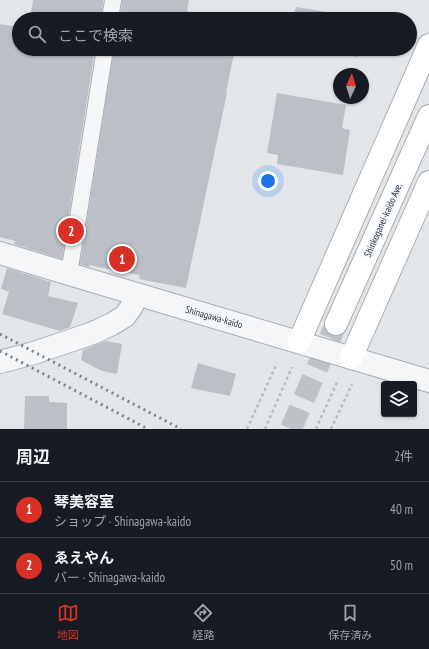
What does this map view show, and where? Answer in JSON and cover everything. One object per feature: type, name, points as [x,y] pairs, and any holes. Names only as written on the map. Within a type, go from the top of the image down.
[{"type":"main road","points":[[294,340],[429,45]]},
{"type":"main road","name":"Shinkoganei-kaido Ave.","points":[[336,324],[429,116]]},
{"type":"main road","points":[[357,359],[429,183]]},
{"type":"street","name":"Shinagawa-kaido","points":[[0,253],[429,381]]},
{"type":"street","points":[[0,362],[34,353],[93,333],[112,324],[125,316],[132,306],[136,294]]},
{"type":"lane","points":[[111,12],[113,0]]},
{"type":"lane","points":[[69,274],[104,56]]},
{"type":"path","points":[[247,429],[294,340]]},
{"type":"path","points":[[331,429],[357,359]]},
{"type":"path","points":[[265,429],[294,364]]},
{"type":"path","points":[[316,429],[340,377]]},
{"type":"building","points":[[33,0],[103,0],[102,12],[31,12]]},
{"type":"building","points":[[122,0],[189,0],[187,11],[192,12],[121,12]]},
{"type":"building","points":[[296,7],[327,12],[295,12]]},
{"type":"building","points":[[0,24],[12,26],[12,56],[94,56],[62,259],[14,244],[15,241],[0,237]]},
{"type":"building","points":[[113,56],[234,56],[186,288],[139,279],[140,275],[90,265],[89,267],[80,264]]},
{"type":"building","points":[[277,93],[333,103],[333,104],[346,105],[342,128],[350,130],[343,175],[277,164],[278,155],[267,153]]},
{"type":"building","points":[[7,268],[51,282],[48,296],[78,303],[70,327],[60,331],[2,314],[9,292],[1,289]]},
{"type":"building","points":[[106,341],[122,344],[117,374],[102,371],[81,360],[83,350]]},
{"type":"building","points":[[198,363],[236,374],[230,396],[191,388]]},
{"type":"building","points":[[25,396],[49,396],[49,402],[67,403],[67,429],[24,429]]},
{"type":"tunnel","points":[[291,429],[336,324]]},
{"type":"railway","points":[[0,334],[181,429]]},
{"type":"railway","points":[[0,351],[148,429]]},
{"type":"place","name":"ゑえやん","points":[[71,231]]},
{"type":"place","name":"琴美容室","points":[[122,259]]}]
